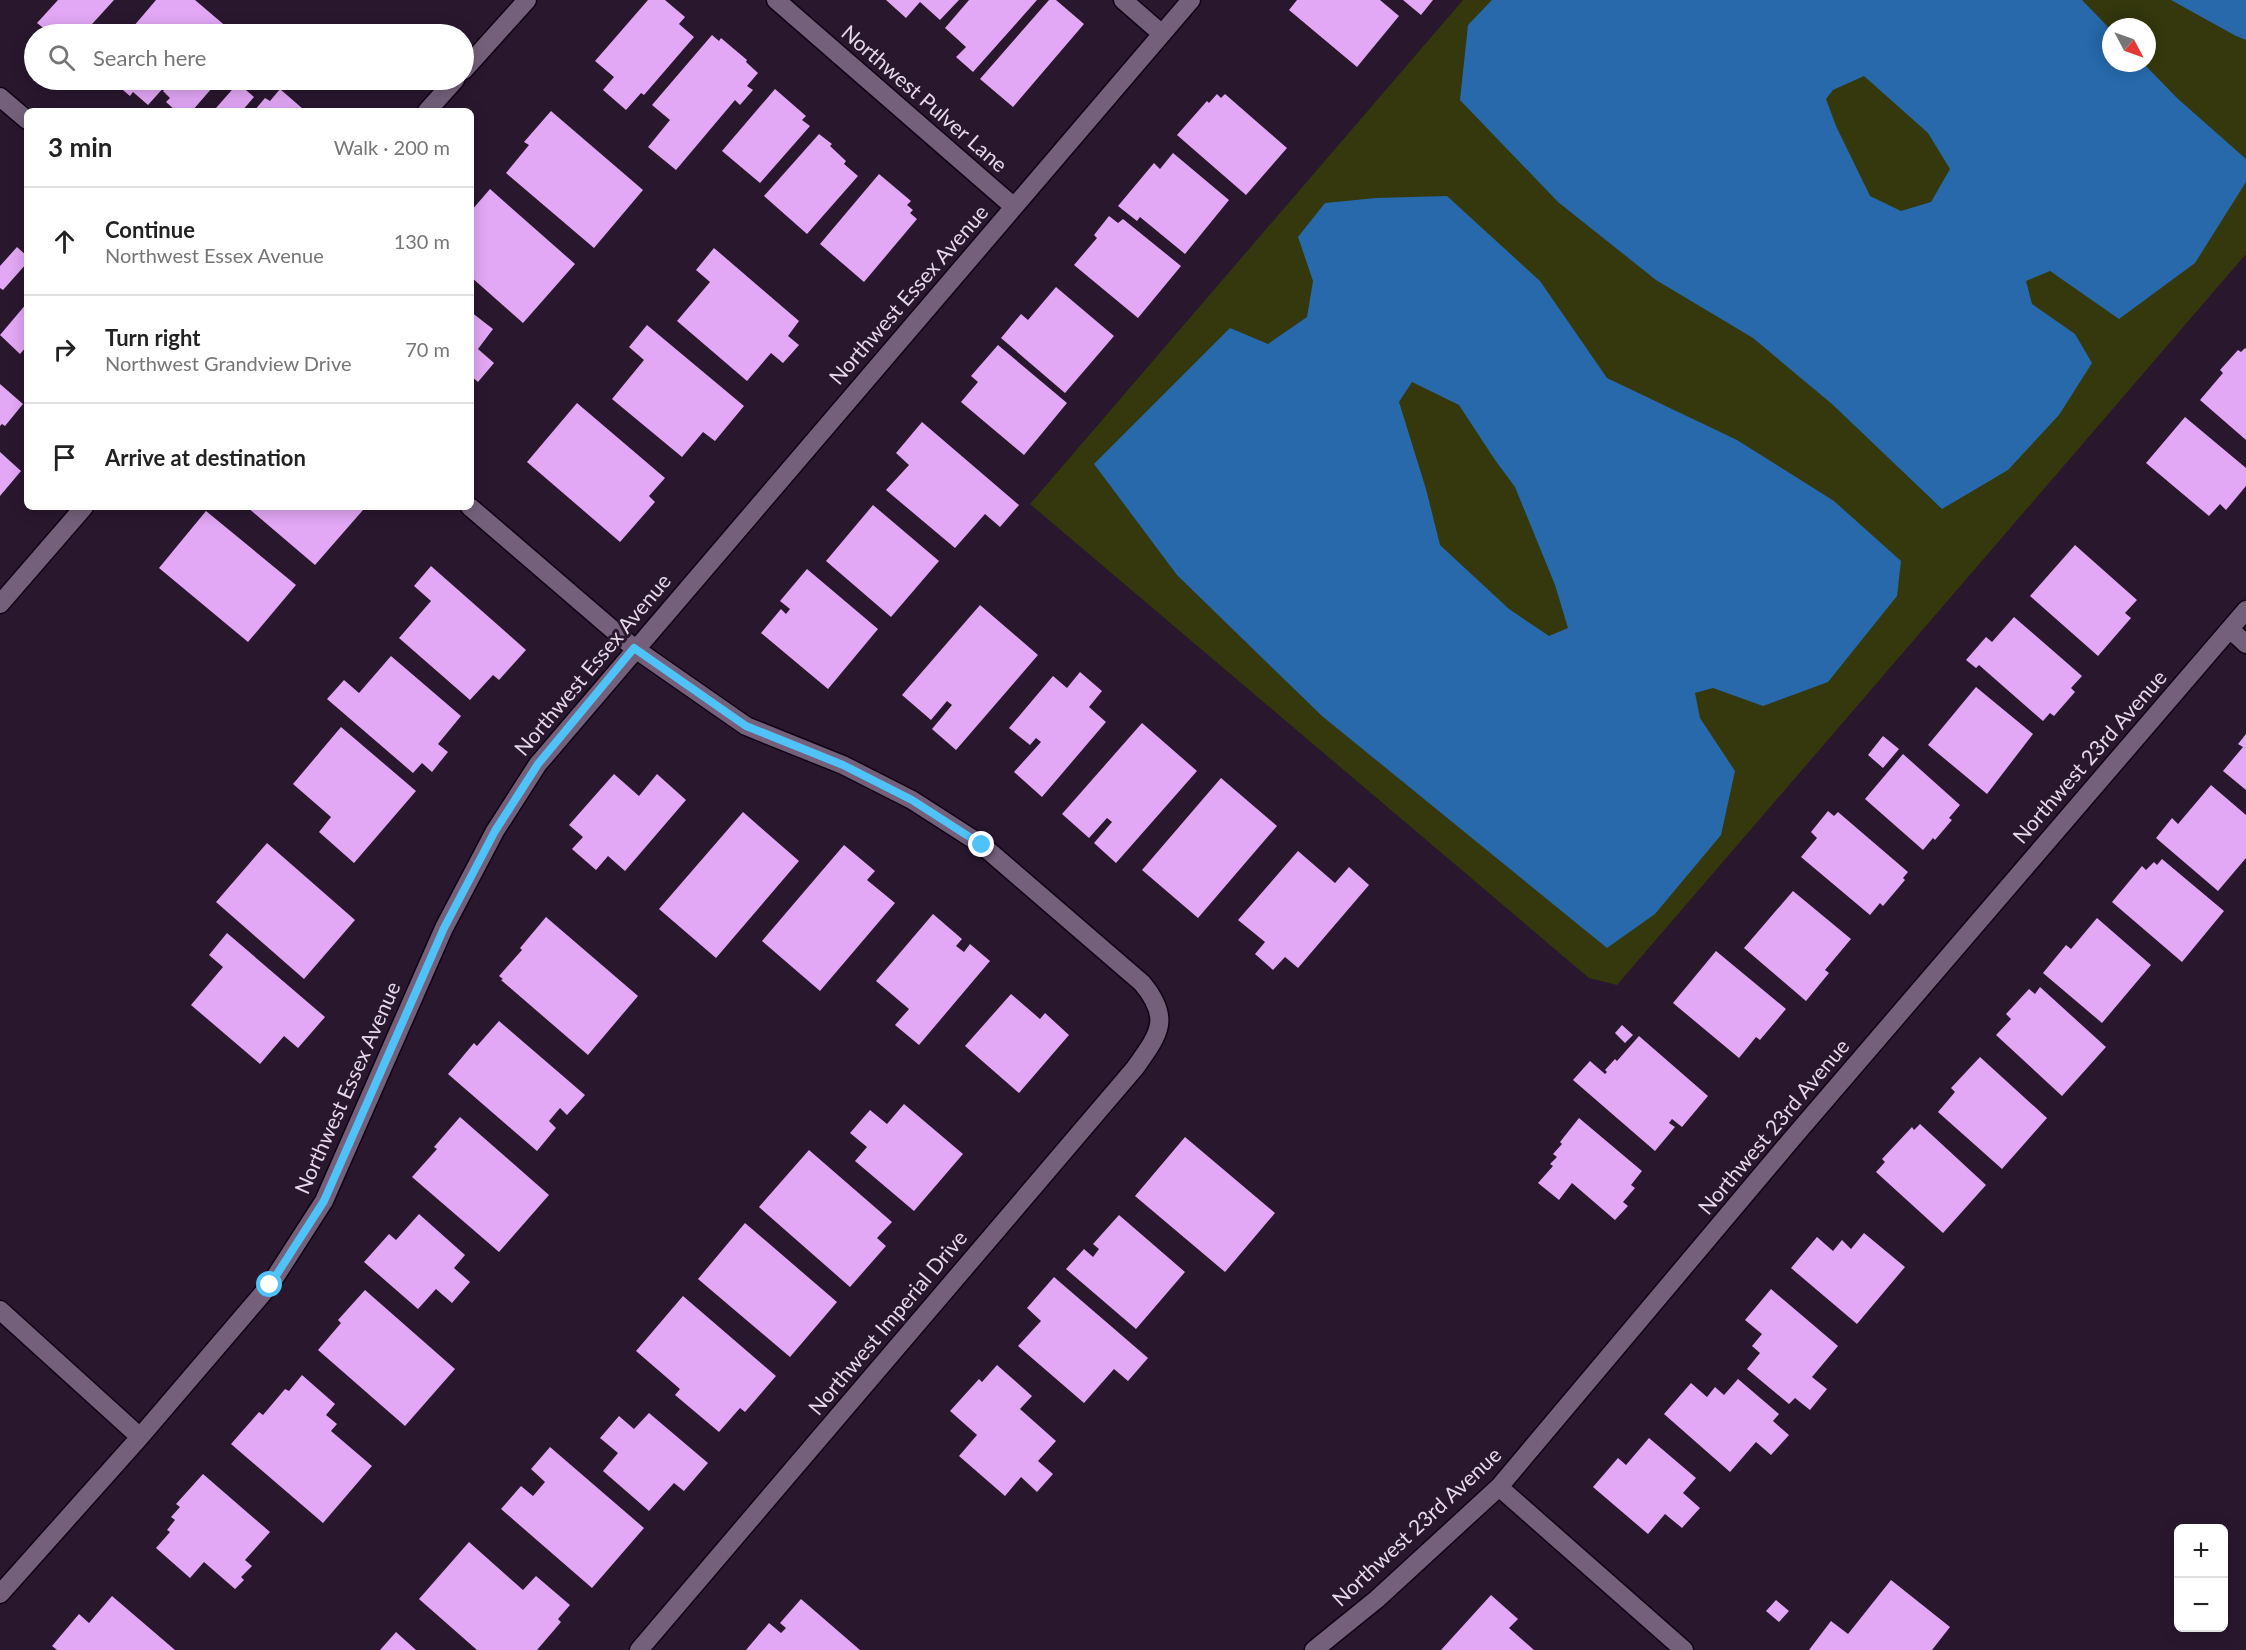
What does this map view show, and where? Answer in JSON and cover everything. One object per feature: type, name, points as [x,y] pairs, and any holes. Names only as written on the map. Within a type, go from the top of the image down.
[{"type":"street","points":[[474,59],[527,0]]},
{"type":"street","name":"Northwest Pulver Lane","points":[[776,0],[1014,207]]},
{"type":"street","points":[[1123,0],[1162,34]]},
{"type":"street","name":"Northwest Essex Avenue","points":[[0,1594],[140,1437],[270,1285],[324,1201],[444,928],[495,831],[538,764],[634,648],[1191,0]]},
{"type":"street","points":[[430,108],[446,90]]},
{"type":"street","points":[[0,97],[24,117]]},
{"type":"street","points":[[0,604],[81,510]]},
{"type":"street","points":[[473,510],[634,648]]},
{"type":"street","name":"Northwest 23rd Avenue","points":[[1314,1650],[1377,1599],[1499,1487],[1799,1131],[2246,610]]},
{"type":"street","points":[[2230,630],[2246,644]]},
{"type":"street","name":"Northwest Imperial Drive","points":[[634,648],[746,726],[843,765],[912,800],[982,845],[1142,982],[1155,998],[1161,1020],[1153,1043],[1135,1068],[639,1650]]},
{"type":"street","points":[[0,1310],[140,1437]]},
{"type":"street","points":[[1499,1487],[1684,1650]]},
{"type":"green space","points":[[1463,0],[2246,0],[2246,254],[1617,985],[1589,978],[1030,504]]},
{"type":"water","points":[[1492,0],[2082,0],[2102,21],[2102,72],[2152,72],[2177,98],[2246,159],[2246,182],[2195,263],[2119,319],[2050,271],[2026,281],[2032,304],[2075,334],[2092,363],[2059,415],[2008,470],[1942,509],[1832,404],[1753,338],[1656,280],[1558,202],[1460,100],[1468,25]],"holes":[[[1864,76],[1928,133],[1950,169],[1931,202],[1901,211],[1870,196],[1836,126],[1826,99],[1833,90]]]},
{"type":"water","points":[[2171,0],[2246,0],[2246,40],[2236,36]]},
{"type":"water","points":[[1447,196],[1540,281],[1607,378],[1737,440],[1834,501],[1901,561],[1897,596],[1828,682],[1763,706],[1713,688],[1695,693],[1700,718],[1735,771],[1721,835],[1655,914],[1607,948],[1322,716],[1177,575],[1094,464],[1230,328],[1268,344],[1307,317],[1313,281],[1298,237],[1325,203],[1376,198]],"holes":[[[1412,382],[1459,405],[1515,487],[1555,585],[1568,628],[1549,636],[1509,609],[1440,545],[1426,489],[1399,402]]]},
{"type":"building","points":[[58,0],[114,0],[92,24],[37,23]]},
{"type":"building","points":[[156,0],[195,0],[223,24],[136,24]]},
{"type":"building","points":[[648,0],[665,0],[685,17],[679,24],[694,37],[644,95],[641,93],[626,110],[603,90],[614,77],[595,61]]},
{"type":"building","points":[[886,0],[959,0],[940,20],[920,2],[906,18]]},
{"type":"building","points":[[969,0],[1037,0],[973,72],[956,57],[966,47],[945,28]]},
{"type":"building","points":[[1049,0],[1056,0],[1084,24],[1013,107],[980,79]]},
{"type":"building","points":[[1297,0],[1380,0],[1399,16],[1357,67],[1289,10]]},
{"type":"building","points":[[1403,0],[1433,0],[1421,15]]},
{"type":"building","points":[[712,35],[719,41],[721,38],[747,60],[746,62],[758,73],[747,86],[753,90],[740,105],[735,100],[676,170],[648,147],[670,120],[652,105]]},
{"type":"building","points":[[775,89],[806,116],[802,120],[810,126],[760,183],[722,151]]},
{"type":"building","points":[[123,90],[162,90],[148,105],[133,92],[130,96]]},
{"type":"building","points":[[210,90],[195,108],[173,108],[166,102],[170,98],[163,91]]},
{"type":"building","points":[[232,90],[246,90],[254,97],[245,108],[216,108]]},
{"type":"building","points":[[281,90],[302,108],[257,108],[265,98],[270,101]]},
{"type":"building","points":[[1217,94],[1221,98],[1225,94],[1287,148],[1246,195],[1177,135],[1207,101],[1209,103]]},
{"type":"building","points":[[551,111],[643,190],[594,248],[506,173],[529,145],[524,142]]},
{"type":"building","points":[[819,134],[832,144],[830,146],[846,161],[844,164],[858,176],[807,234],[764,196]]},
{"type":"building","points":[[1173,153],[1229,200],[1185,254],[1140,217],[1137,221],[1118,206],[1154,163],[1160,169]]},
{"type":"building","points":[[879,174],[911,201],[907,205],[913,210],[910,213],[917,219],[864,282],[820,244]]},
{"type":"building","points":[[490,189],[575,264],[523,323],[474,280],[474,208]]},
{"type":"building","points":[[1109,216],[1118,223],[1123,219],[1181,266],[1138,318],[1074,265],[1097,238],[1094,235]]},
{"type":"building","points":[[17,247],[24,253],[24,266],[3,290],[0,288],[0,266]]},
{"type":"building","points":[[714,248],[799,321],[788,336],[799,345],[783,363],[771,353],[747,381],[677,321],[710,282],[696,270]]},
{"type":"building","points":[[1056,287],[1114,336],[1065,393],[1001,338],[1021,314],[1028,320]]},
{"type":"building","points":[[24,307],[24,349],[20,354],[0,335]]},
{"type":"building","points":[[474,314],[493,329],[478,349],[494,363],[478,382],[474,379]]},
{"type":"building","points":[[647,325],[744,406],[715,441],[703,432],[682,457],[612,399],[644,360],[629,347]]},
{"type":"building","points":[[998,345],[1067,403],[1024,455],[961,402],[978,382],[971,376]]},
{"type":"building","points":[[2245,348],[2246,440],[2200,400],[2223,373],[2220,370],[2238,350],[2241,352]]},
{"type":"building","points":[[0,384],[23,404],[5,426],[2,424],[0,426]]},
{"type":"building","points":[[577,403],[665,478],[649,496],[655,502],[620,542],[527,462]]},
{"type":"building","points":[[2185,417],[2246,468],[2246,486],[2226,510],[2220,504],[2209,516],[2146,463]]},
{"type":"building","points":[[922,422],[1019,505],[1000,527],[985,514],[955,548],[886,490],[909,465],[896,453]]},
{"type":"building","points":[[0,452],[21,471],[0,496]]},
{"type":"building","points":[[873,505],[939,561],[891,617],[826,561]]},
{"type":"building","points":[[251,510],[363,510],[315,565]]},
{"type":"building","points":[[206,511],[296,585],[248,642],[159,568]]},
{"type":"building","points":[[2075,545],[2137,600],[2125,613],[2131,618],[2098,656],[2030,596]]},
{"type":"building","points":[[431,566],[526,650],[499,680],[493,675],[470,700],[399,638],[431,601],[414,586]]},
{"type":"building","points":[[807,569],[878,629],[828,689],[761,633],[781,609],[786,614],[790,609],[780,601]]},
{"type":"building","points":[[980,605],[1038,655],[956,750],[932,729],[952,705],[947,701],[931,720],[902,695]]},
{"type":"building","points":[[2014,617],[2082,676],[2071,688],[2075,692],[2054,716],[2050,713],[2043,721],[1979,665],[1976,668],[1966,660],[1986,637],[1992,642]]},
{"type":"building","points":[[391,656],[461,716],[438,744],[448,752],[432,772],[422,763],[413,773],[327,699],[344,680],[359,693]]},
{"type":"building","points":[[1080,672],[1102,691],[1089,707],[1106,722],[1042,797],[1014,772],[1041,742],[1036,738],[1030,745],[1009,728],[1053,676],[1067,688]]},
{"type":"building","points":[[1976,687],[2033,734],[1987,794],[1928,745]]},
{"type":"building","points":[[1142,723],[1197,771],[1116,863],[1094,843],[1112,822],[1107,818],[1089,838],[1062,814]]},
{"type":"building","points":[[341,727],[416,791],[354,863],[319,832],[331,817],[293,784]]},
{"type":"building","points":[[2246,734],[2246,790],[2223,771],[2243,747],[2238,744]]},
{"type":"building","points":[[1883,736],[1899,749],[1883,768],[1868,755]]},
{"type":"building","points":[[1903,754],[1960,805],[1949,818],[1952,820],[1923,850],[1865,799]]},
{"type":"building","points":[[614,774],[639,796],[657,774],[686,800],[625,871],[608,856],[596,870],[572,849],[583,837],[569,825]]},
{"type":"building","points":[[1221,778],[1277,826],[1198,918],[1142,870]]},
{"type":"building","points":[[2211,785],[2246,815],[2246,858],[2218,891],[2156,838],[2172,818],[2178,824]]},
{"type":"building","points":[[1828,811],[1834,816],[1838,812],[1908,872],[1903,878],[1905,880],[1883,906],[1880,903],[1870,915],[1801,857],[1817,838],[1811,832]]},
{"type":"building","points":[[743,812],[799,861],[716,958],[659,909]]},
{"type":"building","points":[[267,843],[355,920],[304,979],[216,902]]},
{"type":"building","points":[[844,845],[875,871],[867,880],[895,903],[820,991],[762,941]]},
{"type":"building","points":[[1298,851],[1335,883],[1349,867],[1369,885],[1298,968],[1285,957],[1273,970],[1255,954],[1265,942],[1238,920]]},
{"type":"building","points":[[2162,859],[2224,911],[2182,962],[2112,902],[2142,866],[2146,870],[2154,862],[2157,865]]},
{"type":"building","points":[[1793,891],[1851,939],[1825,970],[1829,973],[1806,1001],[1744,948]]},
{"type":"building","points":[[933,914],[962,939],[956,946],[964,952],[970,944],[990,961],[919,1045],[895,1025],[909,1009],[876,981]]},
{"type":"building","points":[[546,917],[638,996],[588,1055],[499,976]]},
{"type":"building","points":[[2097,918],[2151,965],[2102,1023],[2043,973],[2066,945],[2071,949]]},
{"type":"building","points":[[227,933],[325,1017],[298,1048],[284,1036],[260,1064],[191,1005],[223,967],[209,955]]},
{"type":"building","points":[[1716,951],[1786,1009],[1760,1040],[1756,1037],[1739,1058],[1673,1003]]},
{"type":"building","points":[[2040,987],[2106,1047],[2062,1096],[1996,1035],[2011,1019],[2006,1014],[2029,989],[2035,994]]},
{"type":"building","points":[[1011,994],[1040,1019],[1045,1013],[1069,1035],[1019,1093],[965,1046]]},
{"type":"building","points":[[499,1021],[585,1095],[567,1115],[560,1108],[549,1121],[556,1128],[537,1151],[448,1074],[474,1043],[477,1046]]},
{"type":"building","points":[[1622,1025],[1633,1035],[1625,1043],[1615,1033]]},
{"type":"building","points":[[1639,1036],[1708,1096],[1682,1127],[1672,1119],[1669,1123],[1675,1127],[1655,1151],[1573,1080],[1590,1061],[1605,1074],[1607,1072],[1605,1070],[1615,1059],[1617,1061]]},
{"type":"building","points":[[1980,1057],[2047,1118],[2002,1169],[1938,1112],[1955,1092],[1951,1088]]},
{"type":"building","points":[[904,1104],[963,1154],[914,1211],[855,1161],[867,1147],[850,1133],[870,1110],[887,1124]]},
{"type":"building","points":[[460,1117],[549,1195],[499,1252],[412,1177],[437,1149],[434,1147]]},
{"type":"building","points":[[1579,1118],[1642,1171],[1631,1185],[1635,1188],[1623,1202],[1628,1206],[1615,1220],[1572,1183],[1559,1200],[1538,1183],[1553,1166],[1550,1164],[1557,1157],[1553,1154]]},
{"type":"building","points":[[1920,1124],[1986,1185],[1943,1233],[1876,1172],[1885,1162],[1882,1159],[1912,1127],[1914,1130]]},
{"type":"building","points":[[1185,1137],[1275,1213],[1225,1272],[1135,1196]]},
{"type":"building","points":[[809,1150],[892,1222],[877,1238],[886,1246],[850,1287],[759,1207]]},
{"type":"building","points":[[419,1214],[465,1255],[454,1268],[470,1282],[452,1303],[436,1289],[418,1309],[364,1262],[389,1234],[396,1240]]},
{"type":"building","points":[[1119,1215],[1185,1272],[1136,1329],[1066,1269],[1084,1249],[1093,1257],[1099,1249],[1093,1244]]},
{"type":"building","points":[[745,1223],[837,1302],[790,1357],[698,1279]]},
{"type":"building","points":[[1864,1233],[1905,1267],[1857,1324],[1791,1268],[1817,1237],[1833,1251],[1842,1240],[1851,1249]]},
{"type":"building","points":[[1054,1277],[1148,1358],[1128,1381],[1114,1369],[1084,1403],[1018,1346],[1041,1321],[1027,1308]]},
{"type":"building","points":[[1771,1289],[1838,1346],[1812,1377],[1827,1389],[1810,1410],[1795,1398],[1789,1404],[1747,1369],[1760,1353],[1752,1346],[1762,1334],[1745,1320]]},
{"type":"building","points":[[365,1290],[455,1369],[405,1426],[318,1350],[341,1323],[338,1320]]},
{"type":"building","points":[[683,1296],[776,1376],[745,1412],[740,1408],[719,1432],[675,1395],[680,1389],[636,1351]]},
{"type":"building","points":[[997,1365],[1032,1396],[1020,1409],[1056,1441],[1038,1461],[1053,1474],[1037,1492],[1021,1477],[1005,1496],[959,1456],[977,1435],[950,1411],[979,1379],[982,1382]]},
{"type":"building","points":[[302,1375],[335,1404],[326,1415],[337,1424],[331,1431],[372,1466],[323,1523],[231,1444],[259,1412],[263,1415],[285,1389],[289,1391]]},
{"type":"building","points":[[1738,1379],[1779,1414],[1773,1421],[1789,1435],[1771,1455],[1756,1442],[1730,1472],[1664,1414],[1691,1383],[1707,1397],[1715,1387],[1724,1395]]},
{"type":"building","points":[[649,1413],[708,1463],[684,1491],[674,1483],[649,1511],[603,1471],[618,1453],[600,1438],[619,1416],[634,1429]]},
{"type":"building","points":[[1649,1438],[1696,1478],[1683,1493],[1700,1508],[1682,1528],[1665,1514],[1648,1534],[1593,1487],[1618,1458],[1626,1465]]},
{"type":"building","points":[[550,1447],[644,1528],[592,1588],[501,1509],[521,1486],[533,1496],[545,1482],[531,1469]]},
{"type":"building","points":[[203,1474],[270,1532],[245,1560],[252,1566],[241,1577],[244,1580],[235,1589],[204,1562],[190,1578],[156,1548],[170,1532],[167,1530],[175,1520],[171,1517],[180,1507],[176,1504]]},
{"type":"building","points":[[469,1542],[523,1590],[536,1576],[570,1605],[558,1619],[561,1622],[537,1650],[477,1650],[419,1599]]},
{"type":"building","points":[[1891,1580],[1950,1627],[1932,1650],[1809,1650],[1831,1621],[1848,1634]]},
{"type":"building","points":[[1491,1595],[1518,1619],[1509,1628],[1534,1650],[1441,1650]]},
{"type":"building","points":[[112,1596],[175,1650],[57,1650],[52,1646],[79,1614],[89,1623]]},
{"type":"building","points":[[801,1599],[860,1650],[746,1650],[769,1623],[781,1633],[786,1628],[780,1623]]},
{"type":"building","points":[[1776,1600],[1789,1611],[1779,1622],[1766,1611]]},
{"type":"building","points":[[396,1632],[416,1650],[380,1650]]},
{"type":"route","points":[[270,1285],[324,1201],[444,928],[495,831],[538,764],[634,648],[746,726],[843,765],[912,800],[982,845]]}]
